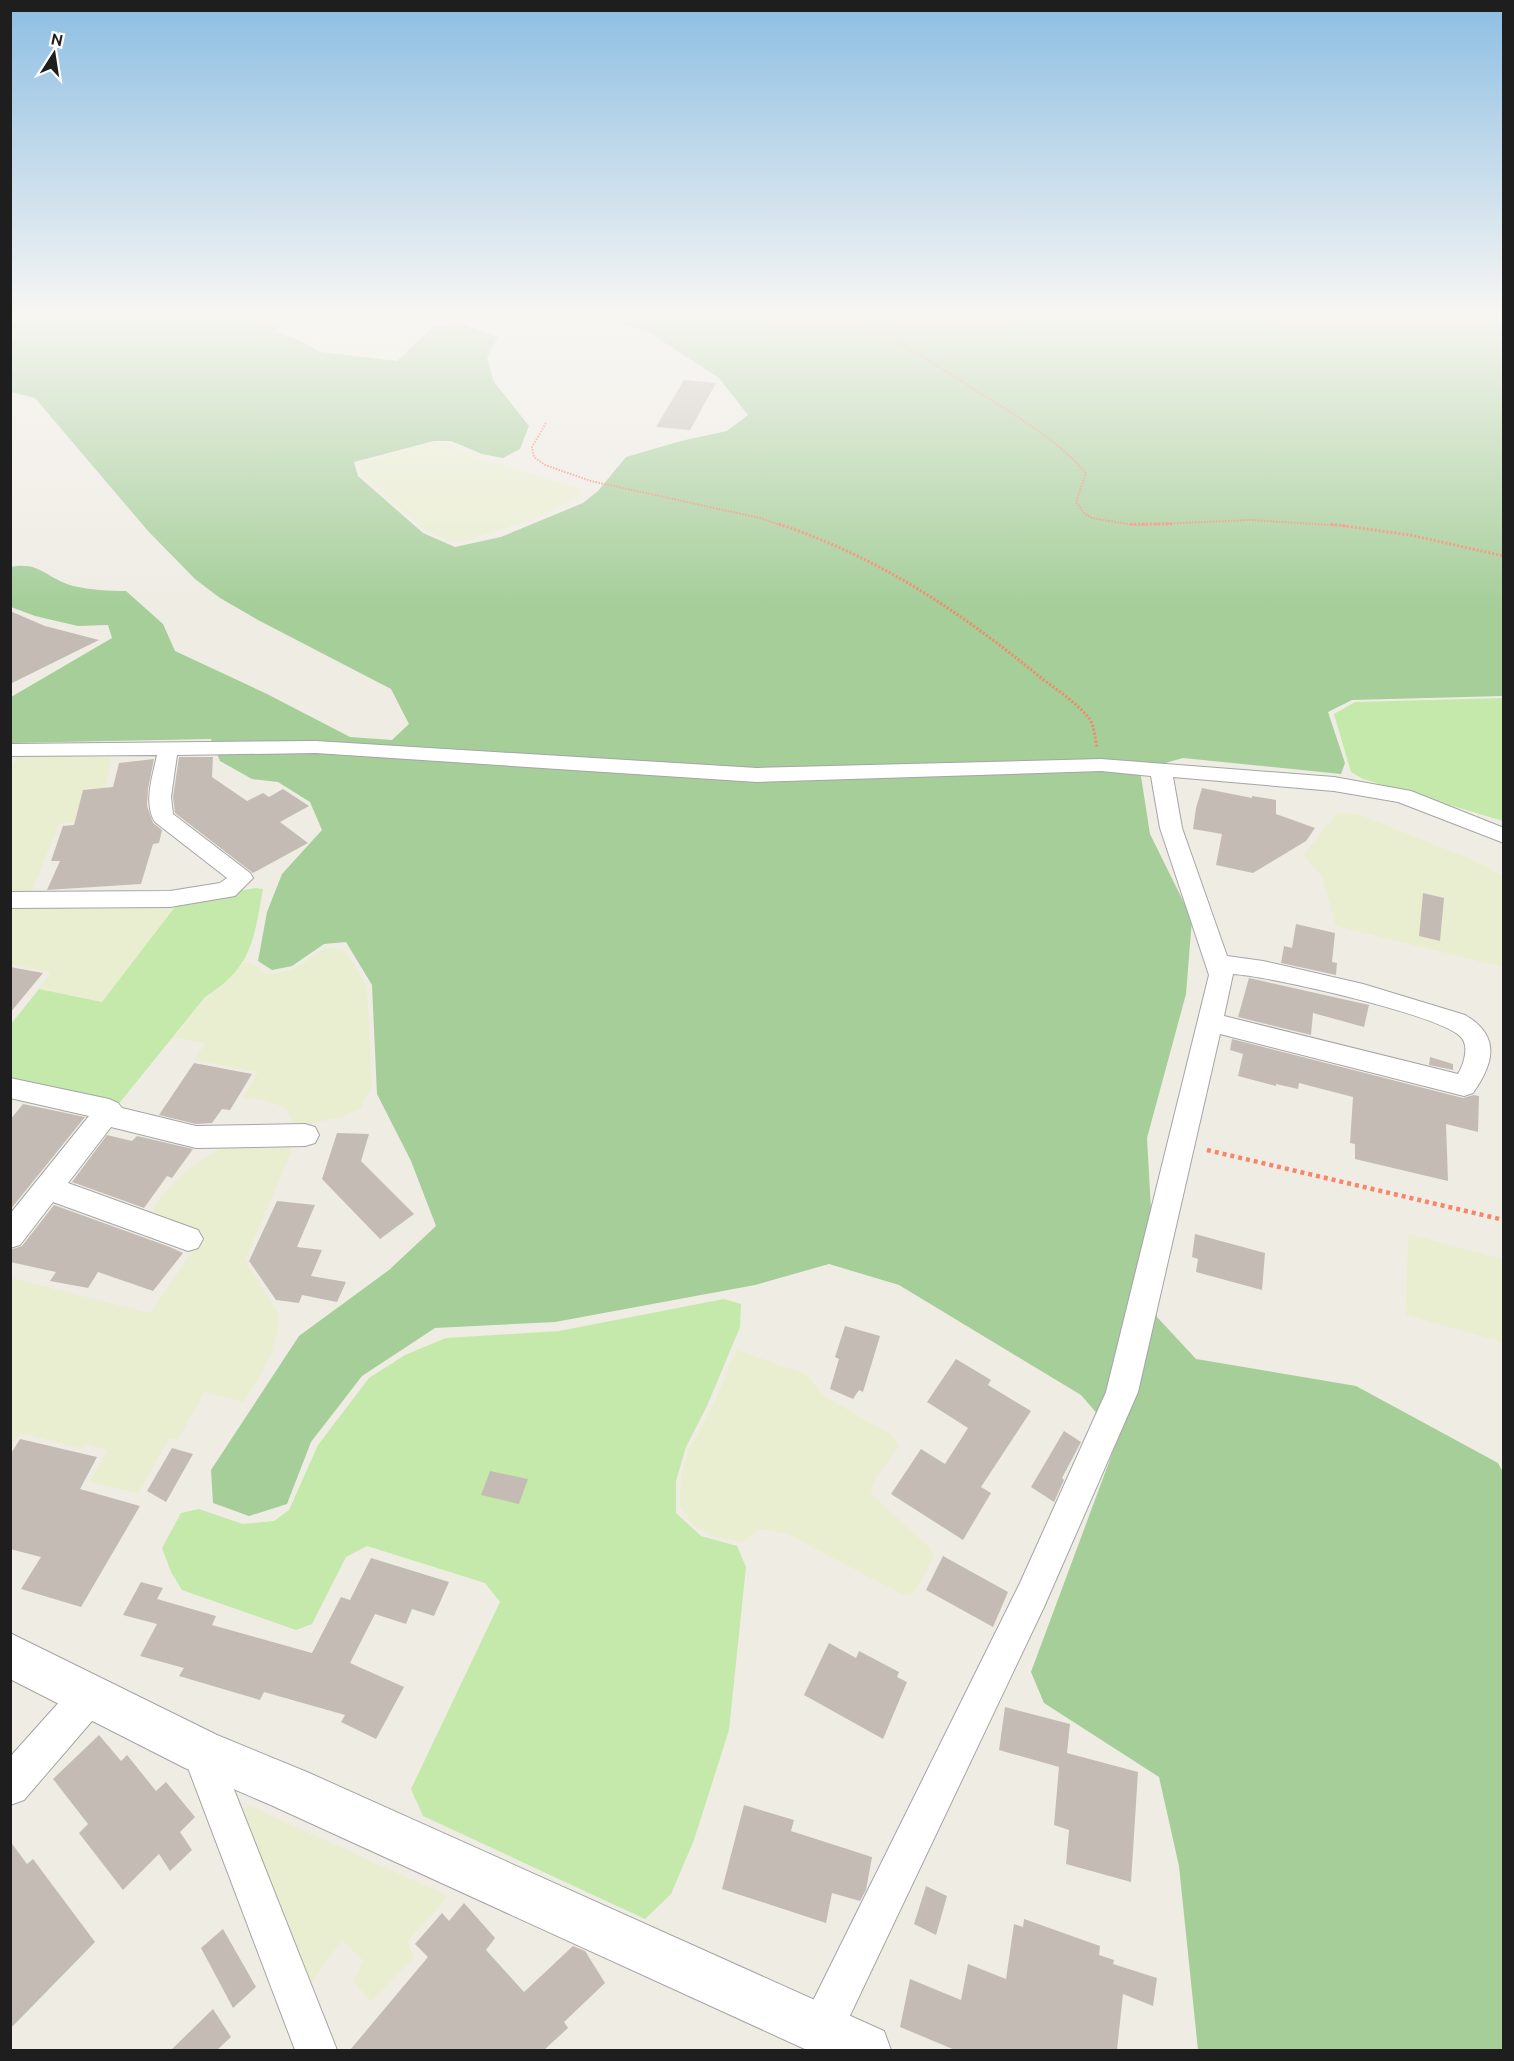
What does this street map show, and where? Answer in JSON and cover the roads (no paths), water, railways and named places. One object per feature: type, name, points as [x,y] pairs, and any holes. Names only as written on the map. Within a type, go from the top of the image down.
[{"type":"street","points":[[10,750],[316,747],[757,775],[1101,765],[1334,784],[1403,796],[1503,836]]},
{"type":"street","points":[[10,900],[170,899],[227,890],[242,878],[163,817],[160,797],[168,749]]},
{"type":"street","points":[[10,1655],[91,1694],[201,1752],[290,1789],[843,2040],[1032,1595],[1122,1392],[1221,975],[1171,828],[1161,770]]},
{"type":"street","points":[[1210,1022],[1464,1086],[1475,1072],[1479,1052],[1474,1034],[1467,1026],[1442,1015],[1304,979],[1244,966],[1218,965]]},
{"type":"street","points":[[10,1088],[109,1110],[10,1236]]},
{"type":"street","points":[[105,1115],[195,1137],[305,1135]]},
{"type":"street","points":[[48,1188],[188,1239]]},
{"type":"street","points":[[10,1786],[91,1694]]},
{"type":"street","points":[[201,1752],[316,2050]]}]
